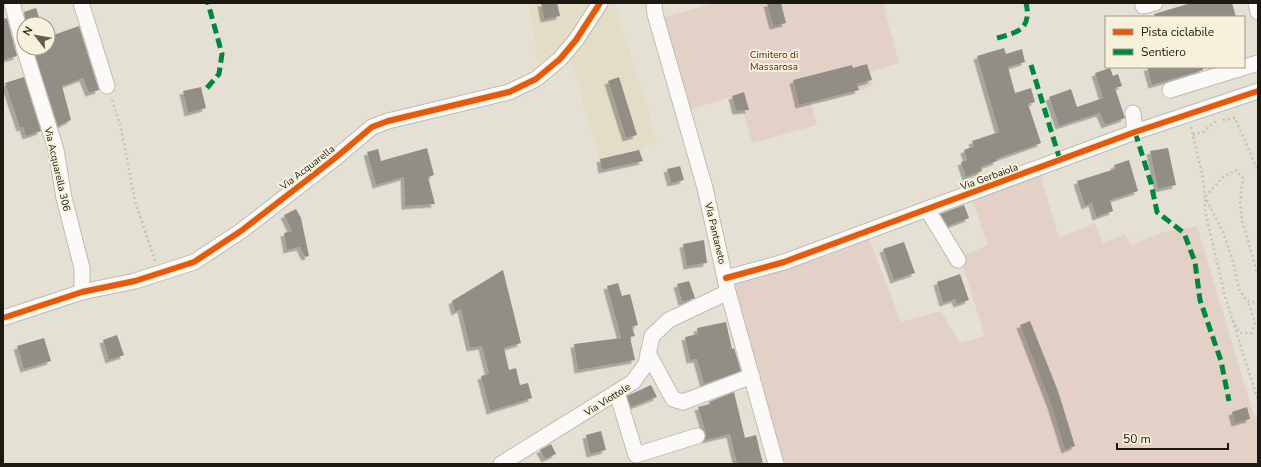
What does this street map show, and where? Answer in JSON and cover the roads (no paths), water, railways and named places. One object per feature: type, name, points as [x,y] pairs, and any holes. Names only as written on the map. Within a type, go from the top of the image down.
[{"type":"street","name":"Via Acquarella 306","points":[[12,3],[16,18]]},
{"type":"street","points":[[81,3],[108,86]]},
{"type":"street","name":"Via Acquarella","points":[[3,318],[82,292],[135,281],[194,262],[241,231],[334,159],[372,127],[396,119],[509,92],[536,80],[560,59],[576,40],[600,3]]},
{"type":"street","name":"Via Pantaneto","points":[[654,3],[656,17],[705,188],[727,285],[776,464]]},
{"type":"street","points":[[1256,3],[1258,12]]},
{"type":"street","name":"Via Acquarella 306","points":[[27,56],[56,150],[64,198],[82,268],[82,292]]},
{"type":"street","points":[[1245,67],[1258,63]]},
{"type":"street","points":[[1170,90],[1242,68]]},
{"type":"street","name":"Via Gerbaiola","points":[[727,285],[784,262],[1135,132],[1258,91]]},
{"type":"street","points":[[1134,113],[1135,132]]},
{"type":"street","points":[[927,209],[958,260]]},
{"type":"street","name":"Via Viottole","points":[[501,464],[633,382],[646,364],[652,336],[669,320],[727,285]]},
{"type":"street","points":[[648,353],[673,399],[683,402],[752,376]]},
{"type":"street","points":[[617,393],[636,455],[697,436]]},
{"type":"park label","name":"Cimitero di Massarosa","points":[[774,60]]}]
